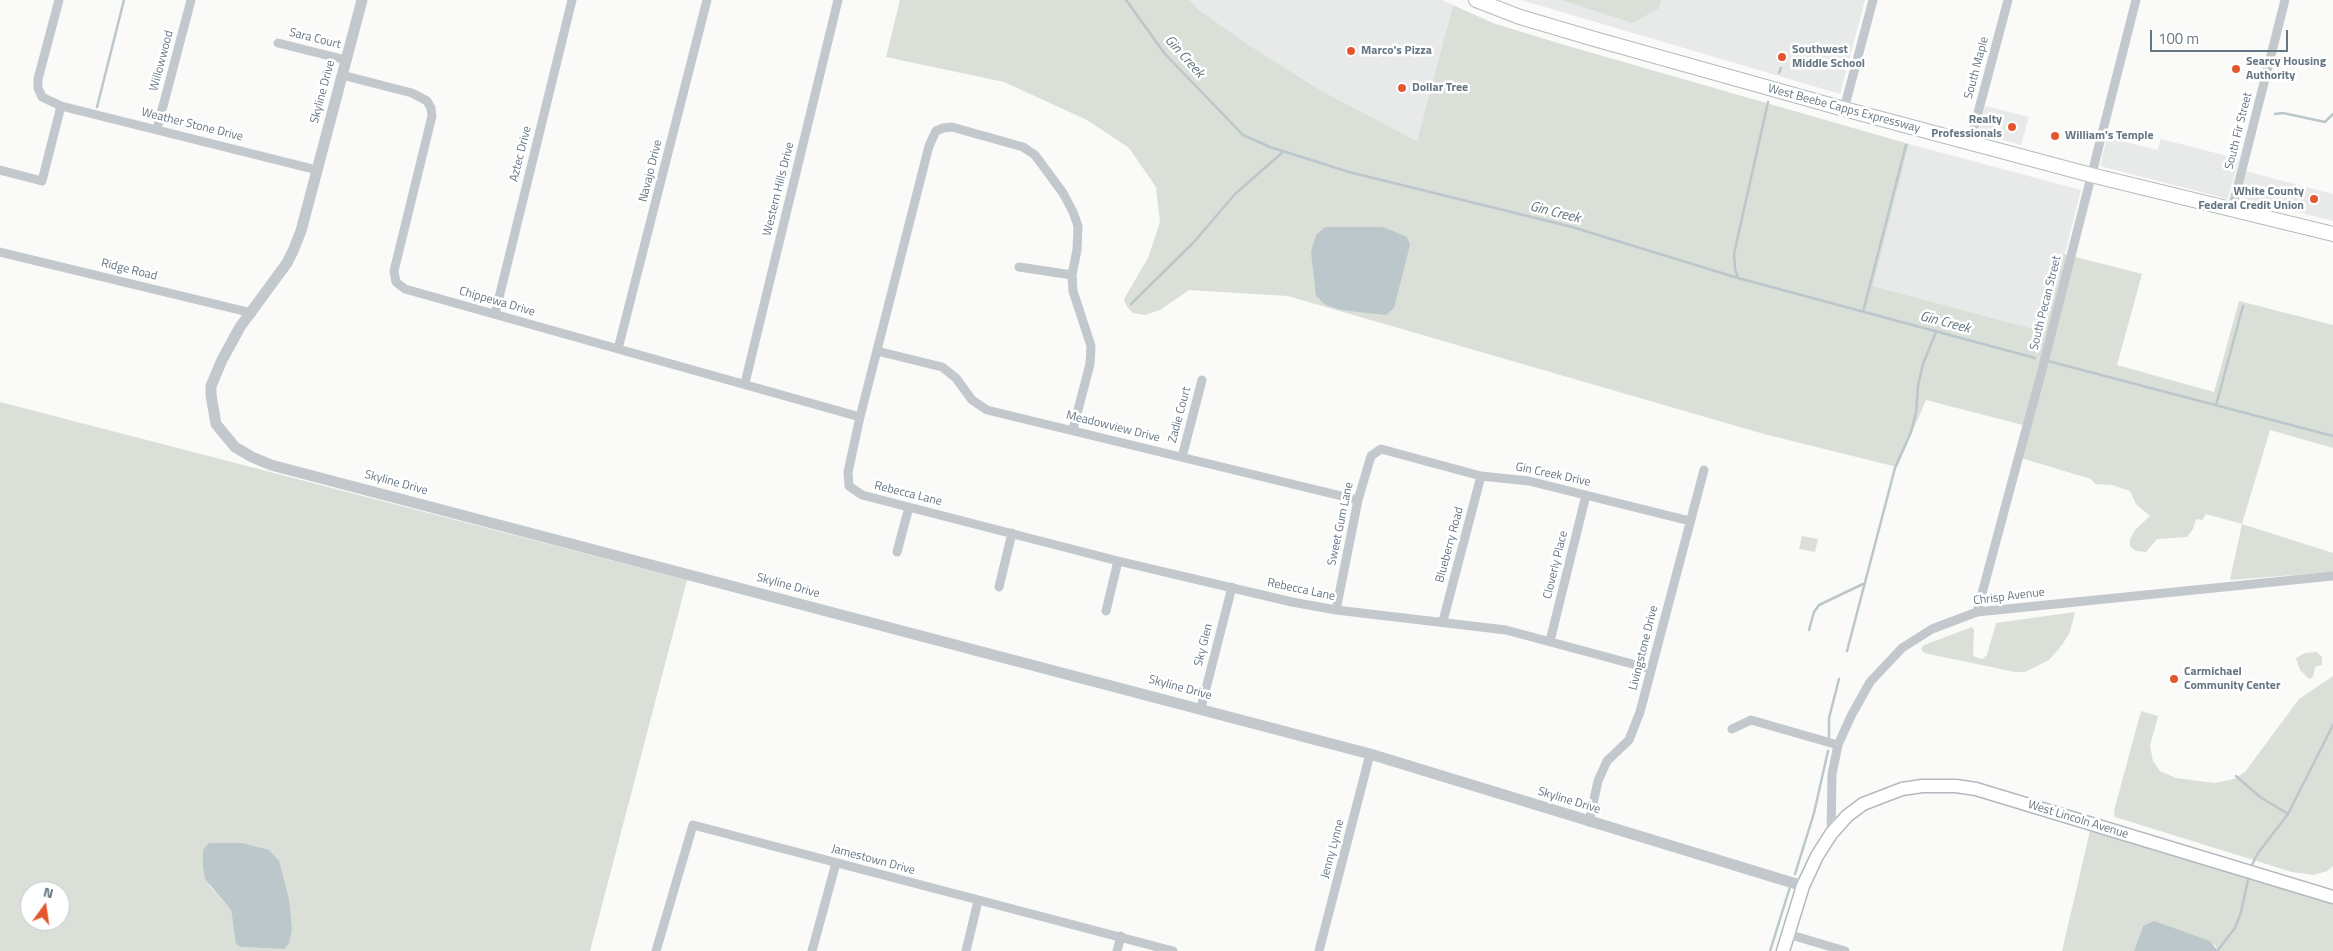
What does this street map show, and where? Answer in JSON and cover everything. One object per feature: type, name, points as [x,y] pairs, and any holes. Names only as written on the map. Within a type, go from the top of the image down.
[{"type":"main road","name":"West Beebe Capps Expressway","points":[[1476,0],[1520,17],[1583,36],[1844,109],[2091,175],[2333,234]]},
{"type":"main road","name":"West Lincoln Avenue","points":[[1783,951],[1803,886],[1817,856],[1831,834],[1852,812],[1863,804],[1880,796],[1922,786],[1956,786],[1994,794],[2333,897]]},
{"type":"street","name":"Weather Stone Drive","points":[[59,0],[38,79],[38,88],[42,97],[61,106],[317,170]]},
{"type":"street","name":"Willowwood","points":[[157,129],[191,0]]},
{"type":"street","name":"Skyline Drive","points":[[362,0],[301,231],[293,252],[252,313],[240,327],[214,376],[210,395],[216,424],[235,447],[252,458],[271,465],[1201,708],[1370,754],[1803,886]]},
{"type":"street","name":"Aztec Drive","points":[[495,314],[572,0]]},
{"type":"street","name":"Navajo Drive","points":[[618,349],[708,0]]},
{"type":"street","name":"Western Hills Drive","points":[[745,384],[838,0]]},
{"type":"street","points":[[1844,109],[1873,0]]},
{"type":"street","name":"South Maple","points":[[1970,143],[2008,0]]},
{"type":"street","name":"South Pecan Street","points":[[1977,612],[2042,370],[2136,0]]},
{"type":"street","name":"South Fir Street","points":[[2232,209],[2284,0]]},
{"type":"street","name":"Sara Court","points":[[278,43],[346,60]]},
{"type":"street","name":"Chippewa Drive","points":[[342,75],[412,93],[427,101],[431,108],[432,116],[394,271],[396,282],[405,289],[860,417]]},
{"type":"street","points":[[0,170],[42,181],[61,106]]},
{"type":"street","name":"Rebecca Lane","points":[[1074,429],[1090,364],[1091,346],[1073,290],[1072,275],[1077,250],[1078,226],[1073,212],[1063,193],[1035,155],[1023,147],[952,127],[936,131],[931,138],[860,417],[848,472],[849,486],[862,495],[1118,561],[1232,588],[1336,610],[1443,621],[1506,630],[1650,670]]},
{"type":"street","name":"Ridge Road","points":[[0,252],[252,313]]},
{"type":"street","points":[[1019,267],[1072,275]]},
{"type":"street","name":"Meadowview Drive","points":[[878,351],[942,367],[956,378],[972,400],[987,410],[1074,429],[1358,500]]},
{"type":"street","name":"Zadie Court","points":[[1182,457],[1202,380]]},
{"type":"street","name":"Gin Creek Drive","points":[[1381,448],[1481,476],[1529,481],[1690,521]]},
{"type":"street","name":"Sweet Gum Lane","points":[[1336,610],[1358,500],[1371,456],[1381,448]]},
{"type":"street","name":"Livingstone Drive","points":[[1589,822],[1598,781],[1607,761],[1629,740],[1635,728],[1704,470]]},
{"type":"street","name":"Blueberry Road","points":[[1443,621],[1481,476]]},
{"type":"street","name":"Cloverly Place","points":[[1550,641],[1586,495]]},
{"type":"street","points":[[897,552],[909,507]]},
{"type":"street","points":[[999,587],[1012,533]]},
{"type":"street","points":[[1106,611],[1118,561]]},
{"type":"street","name":"Chrisp Avenue","points":[[1831,834],[1832,774],[1838,745],[1851,716],[1870,682],[1902,648],[1932,630],[1977,612],[2333,576]]},
{"type":"street","name":"Sky Glen","points":[[1201,708],[1232,588]]},
{"type":"street","points":[[1732,729],[1751,720],[1838,745]]},
{"type":"street","name":"Jenny Lynne","points":[[1319,951],[1370,754]]},
{"type":"street","name":"Jamestown Drive","points":[[656,951],[693,825],[1173,951]]},
{"type":"street","points":[[812,951],[836,863]]},
{"type":"street","points":[[966,951],[978,901]]},
{"type":"street","points":[[1788,934],[1845,951]]},
{"type":"street","points":[[1117,951],[1121,936]]},
{"type":"shaded area","points":[[900,0],[1190,0],[1198,9],[1244,42],[1320,90],[1417,141],[1453,5],[1493,23],[1561,44],[1909,144],[1873,286],[2045,332],[2064,254],[2142,274],[2117,365],[2214,392],[2239,301],[2333,325],[2333,448],[2270,430],[2242,524],[2206,514],[2202,520],[2196,519],[2193,529],[2187,537],[2157,539],[2146,552],[2136,551],[2130,546],[2130,539],[2136,529],[2150,516],[2136,504],[2130,491],[2112,485],[2095,484],[2091,479],[2021,458],[2045,366],[2039,364],[2023,425],[1926,400],[1897,467],[1764,434],[1288,296],[1189,290],[1160,310],[1145,315],[1133,313],[1127,307],[1124,299],[1148,258],[1160,222],[1156,187],[1129,148],[1087,120],[1004,82],[886,57]]},
{"type":"shaded area","points":[[1190,0],[1442,0],[1453,5],[1417,141],[1320,90],[1244,42],[1198,9]]},
{"type":"shaded area","name":"Southwest Middle School","points":[[1521,0],[1865,0],[1840,94]]},
{"type":"shaded area","points":[[1562,0],[1661,0],[1658,9],[1632,23]]},
{"type":"shaded area","points":[[1985,106],[2029,117],[2021,145],[1978,133]]},
{"type":"shaded area","points":[[2107,137],[2157,150],[2161,139],[2239,159],[2228,199],[2100,166]]},
{"type":"shaded area","points":[[1909,144],[2081,190],[2045,332],[1873,286]]},
{"type":"shaded area","points":[[2245,171],[2333,194],[2333,221],[2238,197]]},
{"type":"shaded area","points":[[1325,227],[1383,227],[1407,237],[1410,245],[1394,308],[1386,315],[1341,310],[1326,305],[1316,296],[1311,252],[1316,235]]},
{"type":"shaded area","points":[[0,402],[687,580],[590,951],[0,951]],"holes":[[[209,843],[242,843],[284,949],[241,947],[236,943],[231,910],[209,885]]]},
{"type":"shaded area","points":[[2242,524],[2333,553],[2333,572],[2230,580]]},
{"type":"shaded area","points":[[1802,536],[1818,539],[1815,552],[1799,549]]},
{"type":"shaded area","points":[[2075,612],[2070,632],[2062,645],[2049,660],[2025,672],[2015,672],[1924,653],[1921,649],[1924,645],[1972,627],[1974,630],[1973,656],[1982,659],[1987,655],[1996,623]]},
{"type":"shaded area","points":[[2317,652],[2322,657],[2322,665],[2315,667],[2313,677],[2309,679],[2300,670],[2296,658],[2305,653]]},
{"type":"shaded area","points":[[2333,676],[2333,866],[2327,871],[2314,875],[2292,872],[2115,817],[2114,811],[2141,711],[2158,716],[2150,746],[2153,761],[2160,771],[2176,778],[2214,783],[2234,779],[2245,772],[2299,699]]},
{"type":"shaded area","points":[[2090,831],[2333,904],[2333,951],[2218,951],[2215,945],[2143,926],[2134,951],[2062,951]]},
{"type":"shaded area","points":[[209,843],[242,843],[269,850],[279,861],[289,899],[292,930],[289,943],[284,949],[241,947],[236,944],[231,910],[205,879],[203,850]]},
{"type":"shaded area","points":[[2154,921],[2210,941],[2218,951],[2134,951],[2143,926]]},
{"type":"waterway","points":[[97,107],[124,0]]},
{"type":"waterway","name":"Gin Creek","points":[[1126,0],[1165,54],[1243,135],[1270,147],[1349,172],[1572,227],[1738,278],[2035,358]]},
{"type":"waterway","points":[[1779,73],[1781,68]]},
{"type":"waterway","points":[[1738,278],[1734,254],[1768,102]]},
{"type":"waterway","points":[[2275,114],[2283,113],[2325,122],[2333,114]]},
{"type":"waterway","points":[[1863,312],[1906,145]]},
{"type":"waterway","points":[[1131,304],[1194,242],[1235,194],[1283,152]]},
{"type":"waterway","points":[[2216,405],[2243,306]]},
{"type":"waterway","points":[[1847,651],[1895,468],[1911,432],[1916,413],[1918,386],[1923,364],[1936,332]]},
{"type":"waterway","name":"Gin Creek","points":[[2048,361],[2333,436]]},
{"type":"waterway","points":[[1809,630],[1814,612],[1819,605],[1863,584]]},
{"type":"waterway","points":[[1829,737],[1829,718],[1839,679]]},
{"type":"waterway","points":[[2251,867],[2258,853],[2288,814],[2333,725]]},
{"type":"waterway","points":[[1795,874],[1814,813],[1828,751]]},
{"type":"waterway","points":[[2236,776],[2260,797],[2288,814]]},
{"type":"waterway","points":[[2218,950],[2235,928],[2241,912],[2249,875]]},
{"type":"waterway","points":[[1770,951],[1790,887]]},
{"type":"place","name":"Marco's Pizza","points":[[1351,51]]},
{"type":"place","name":"Southwest Middle School","points":[[1782,57]]},
{"type":"place","name":"Searcy Housing Authority","points":[[2236,69]]},
{"type":"place","name":"Dollar Tree","points":[[1402,88]]},
{"type":"place","name":"Realty Professionals","points":[[2012,127]]},
{"type":"place","name":"William's Temple","points":[[2055,136]]},
{"type":"place","name":"White County Federal Credit Union","points":[[2314,199]]},
{"type":"place","name":"Carmichael Community Center","points":[[2174,679]]}]
